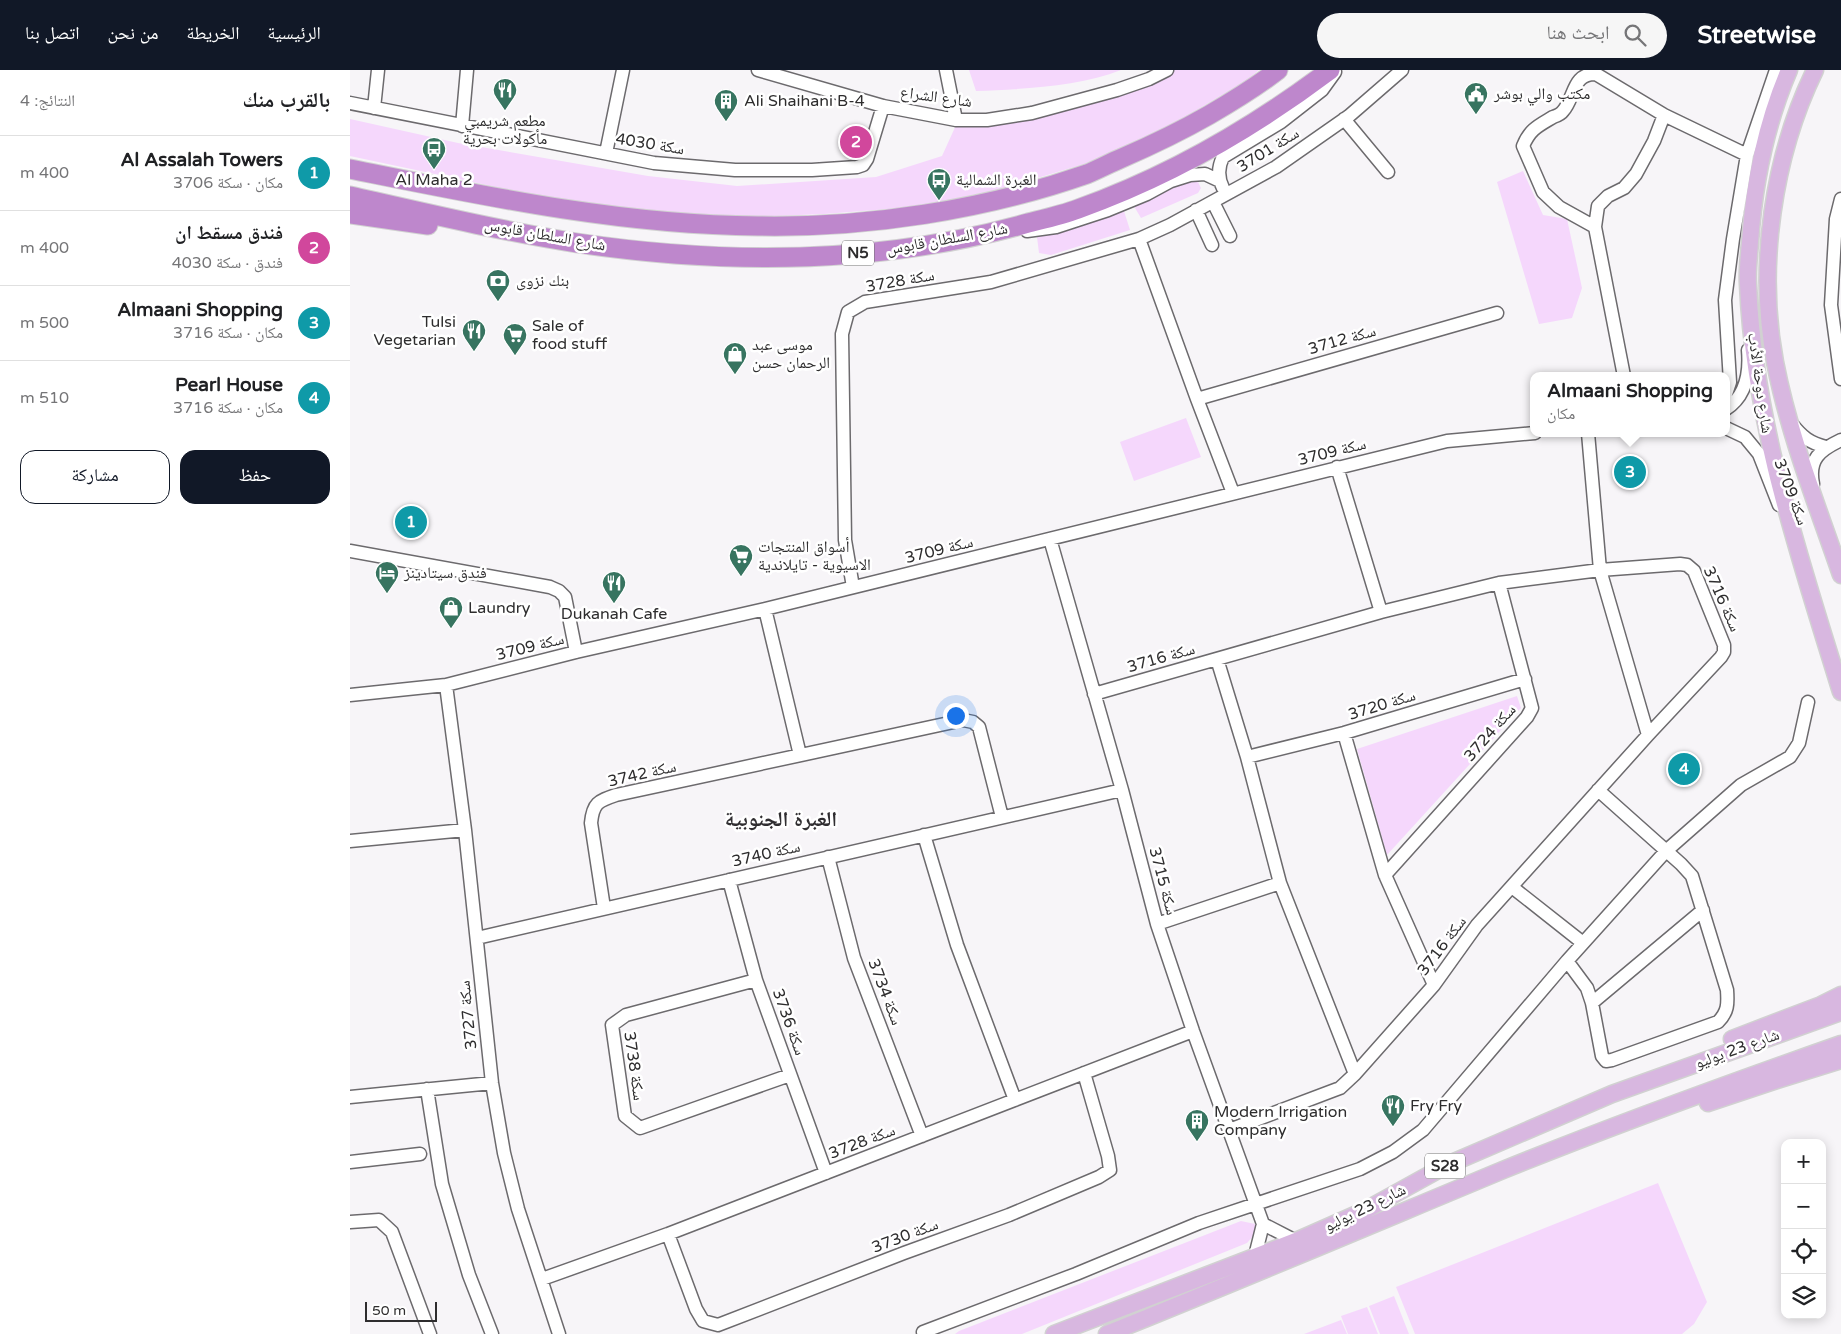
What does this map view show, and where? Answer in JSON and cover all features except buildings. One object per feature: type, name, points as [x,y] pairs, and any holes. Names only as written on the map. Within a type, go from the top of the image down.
[{"type":"highway","name":"شارع السلطان قابوس","points":[[350,169],[548,207],[665,221],[757,226],[816,225],[906,217],[997,200],[1088,174],[1172,136],[1253,90],[1278,70]]},
{"type":"highway","name":"شارع السلطان قابوس","points":[[350,196],[446,218],[578,243],[681,254],[772,258],[862,253],[985,236],[1076,210],[1137,185],[1200,154],[1287,101],[1330,70]]},
{"type":"highway","points":[[350,214],[472,232],[578,243]]},
{"type":"main road","name":"شارع دوحة الأدب","points":[[1789,70],[1780,90],[1761,154],[1752,221],[1748,282],[1750,306],[1758,385],[1765,425],[1797,553],[1841,692]]},
{"type":"main road","name":"شارع دوحة الأدب","points":[[1815,70],[1806,88],[1790,133],[1778,181],[1769,237],[1768,283],[1775,360],[1790,421],[1841,575]]},
{"type":"main road","points":[[1808,583],[1841,654]]},
{"type":"main road","points":[[1612,1094],[1670,1063],[1821,1005],[1841,995]]},
{"type":"main road","name":"شارع 23 يوليو","points":[[1054,1334],[1296,1241],[1364,1211],[1448,1165],[1612,1094],[1841,1012]]},
{"type":"main road","points":[[1504,1170],[1610,1122],[1693,1088],[1841,1033]]},
{"type":"main road","name":"شارع 23 يوليو","points":[[1107,1334],[1504,1170],[1693,1097],[1841,1044]]},
{"type":"main road","points":[[1504,1170],[1616,1136],[1776,1080],[1841,1060]]},
{"type":"street","points":[[374,108],[378,70]]},
{"type":"street","points":[[462,126],[467,70]]},
{"type":"street","points":[[606,154],[623,70]]},
{"type":"street","name":"شارع الشراع","points":[[758,70],[883,106],[956,120],[987,120],[1032,114],[1117,90],[1150,79],[1167,70]]},
{"type":"street","points":[[946,70],[956,120]]},
{"type":"street","points":[[1227,194],[1220,182],[1219,165],[1222,157],[1282,122],[1322,90],[1336,70]]},
{"type":"street","name":"سكة 3701","points":[[1139,239],[1213,202],[1276,167],[1344,119],[1402,70]]},
{"type":"street","points":[[1729,372],[1725,300],[1733,240],[1747,155],[1776,70]]},
{"type":"street","points":[[1595,227],[1559,207],[1543,192],[1523,146],[1528,135],[1536,127],[1563,112],[1581,77],[1587,74],[1596,74],[1664,115],[1747,155]]},
{"type":"street","name":"سكة 4030","points":[[350,103],[654,164],[710,169],[783,170],[857,167],[862,165],[867,158],[883,106]]},
{"type":"street","points":[[1623,372],[1595,227],[1598,206],[1608,196],[1624,188],[1636,174],[1654,141],[1664,115]]},
{"type":"street","points":[[1344,119],[1388,172]]},
{"type":"street","points":[[985,236],[1056,227],[1108,210],[1147,194],[1171,181],[1190,175],[1205,174],[1220,182]]},
{"type":"street","points":[[1841,198],[1836,219],[1831,305],[1841,379]]},
{"type":"street","points":[[1213,202],[1230,236]]},
{"type":"street","points":[[1196,210],[1212,245]]},
{"type":"street","points":[[1139,239],[1233,493]]},
{"type":"street","name":"سكة 3728","points":[[853,588],[845,530],[842,334],[848,312],[865,302],[991,282],[1139,239]]},
{"type":"street","points":[[1733,240],[1748,282]]},
{"type":"street","points":[[1730,405],[1744,389],[1747,377],[1749,360],[1747,324],[1750,306]]},
{"type":"street","name":"سكة 3712","points":[[1197,399],[1497,314]]},
{"type":"street","points":[[1790,421],[1801,436],[1811,444],[1826,448]]},
{"type":"street","name":"سكة 3709","points":[[1730,430],[1745,437],[1759,454],[1797,553]]},
{"type":"street","name":"سكة 3709","points":[[350,695],[446,685],[576,652],[853,588],[1447,441],[1530,433]]},
{"type":"street","points":[[1588,437],[1600,570],[1648,734]]},
{"type":"street","points":[[1821,518],[1811,472],[1815,457],[1826,448],[1841,440]]},
{"type":"street","points":[[1337,467],[1381,612]]},
{"type":"street","name":"سكة 3715","points":[[1050,539],[1122,790],[1157,924],[1193,1031],[1264,1224]]},
{"type":"street","points":[[350,551],[550,587],[559,591],[565,597],[576,652]]},
{"type":"street","name":"سكة 3716","points":[[1094,694],[1381,612],[1499,583],[1600,570],[1687,565],[1694,571],[1724,645],[1724,652],[1721,657],[1648,734],[1477,925],[1434,985],[1355,1074],[1340,1088],[1229,1130]]},
{"type":"street","name":"سكة 3724","points":[[1385,876],[1527,717],[1532,708],[1499,583]]},
{"type":"street","points":[[765,609],[800,755]]},
{"type":"street","points":[[1217,659],[1247,757],[1280,883],[1355,1074]]},
{"type":"street","name":"سكة 3720","points":[[1247,757],[1344,733],[1525,679]]},
{"type":"street","name":"سكة 3727","points":[[446,685],[466,830],[492,1083],[506,1162],[518,1209],[559,1334]]},
{"type":"street","points":[[924,1334],[923,1332],[1076,1274],[1199,1222],[1360,1169],[1386,1157],[1408,1142],[1423,1130],[1583,942],[1666,851],[1734,790],[1790,757],[1799,743],[1808,702]]},
{"type":"street","name":"سكة 3742","points":[[604,908],[591,823],[593,810],[602,800],[616,795],[963,720],[973,722],[979,727],[1002,817]]},
{"type":"street","points":[[1344,733],[1385,876],[1434,985]]},
{"type":"street","name":"سكة 3740","points":[[477,938],[1122,790]]},
{"type":"street","points":[[1567,961],[1587,988],[1592,1003],[1602,1056],[1606,1061],[1718,1022],[1726,1013],[1728,1004],[1727,990],[1692,876],[1598,790]]},
{"type":"street","points":[[350,841],[466,830]]},
{"type":"street","points":[[924,835],[957,945],[1016,1100]]},
{"type":"street","name":"سكة 3734","points":[[828,857],[854,958],[922,1136]]},
{"type":"street","name":"سكة 3736","points":[[729,880],[756,980],[826,1173]]},
{"type":"street","points":[[1157,924],[1280,883]]},
{"type":"street","points":[[1512,887],[1583,942]]},
{"type":"street","points":[[1592,1003],[1703,910]]},
{"type":"street","name":"سكة 3738","points":[[756,980],[626,1015],[612,1025],[625,1116],[640,1128],[790,1074]]},
{"type":"street","name":"سكة 3728","points":[[542,1279],[668,1234],[1193,1031]]},
{"type":"street","name":"سكة 3730","points":[[668,1234],[696,1309],[703,1321],[718,1325],[904,1253],[1009,1215],[1099,1177],[1110,1170],[1108,1156],[1084,1074]]},
{"type":"street","points":[[350,1097],[492,1083]]},
{"type":"street","points":[[427,1089],[442,1184],[469,1275],[492,1334]]},
{"type":"street","points":[[350,1162],[420,1154]]},
{"type":"street","points":[[350,1222],[379,1220],[392,1232],[430,1334]]},
{"type":"street","points":[[1255,1256],[1264,1224],[1296,1241]]},
{"type":"shaded area","points":[[969,70],[1121,70],[1105,76],[1069,84],[976,91]]},
{"type":"shaded area","points":[[1175,70],[1259,70],[1246,81],[1170,126],[1084,164],[1001,189],[914,207],[824,214],[724,218],[571,203],[350,156],[350,119],[458,143],[648,176],[737,186],[876,177],[942,156],[957,123],[1151,82]]},
{"type":"shaded area","points":[[1523,171],[1543,215],[1567,219],[1582,288],[1572,318],[1539,324],[1497,182]]},
{"type":"shaded area","points":[[1188,180],[1198,182],[1201,188],[1198,193],[1141,218],[1132,203]]},
{"type":"shaded area","points":[[1123,208],[1130,230],[1051,255],[1039,253],[1037,237]]},
{"type":"shaded area","points":[[1186,418],[1201,457],[1134,481],[1120,442]]},
{"type":"shaded area","points":[[1517,696],[1521,708],[1387,855],[1357,749]]},
{"type":"shaded area","points":[[1658,1183],[1707,1302],[1694,1324],[1682,1334],[1415,1334],[1396,1287]]},
{"type":"shaded area","points":[[1241,1221],[1255,1224],[1254,1235],[1247,1243],[1022,1334],[955,1334],[959,1331]]},
{"type":"shaded area","points":[[1394,1296],[1409,1334],[1380,1334],[1369,1306]]},
{"type":"shaded area","points":[[1367,1307],[1378,1334],[1348,1334],[1341,1316]]},
{"type":"shaded area","points":[[1341,1320],[1347,1334],[1304,1334]]},
{"type":"place","name":"مطعم شريمبي مأكولات بحرية","points":[[505,111]]},
{"type":"place","name":"مكتب والي بوشر","points":[[1476,115]]},
{"type":"place","name":"Ali Shaihani B-4","points":[[726,122]]},
{"type":"place","name":"فندق مسقط ان","points":[[856,142]]},
{"type":"place","name":"Al Maha 2","points":[[434,170]]},
{"type":"place","name":"الغبرة الشمالية","points":[[939,201]]},
{"type":"place","name":"بنك نزوى","points":[[498,302]]},
{"type":"place","name":"Tulsi Vegetarian","points":[[474,352]]},
{"type":"place","name":"Sale of food stuff","points":[[515,356]]},
{"type":"place","name":"موسى عبد الرحمان حسن","points":[[735,375]]},
{"type":"place","name":"Almaani Shopping","points":[[1630,472]]},
{"type":"place","name":"Al Assalah Towers","points":[[411,522]]},
{"type":"place","name":"أسواق المنتجات الاسيوية - تايلاندية","points":[[741,577]]},
{"type":"place","name":"فندق سيتادينز","points":[[387,594]]},
{"type":"place","name":"Dukanah Cafe","points":[[614,604]]},
{"type":"place","name":"Laundry","points":[[451,629]]},
{"type":"place","name":"Pearl House","points":[[1684,769]]},
{"type":"place","name":"Fry Fry","points":[[1393,1127]]},
{"type":"place","name":"Modern Irrigation Company","points":[[1197,1142]]},
{"type":"district","name":"الغبرة الجنوبية","points":[[781,819]]}]
